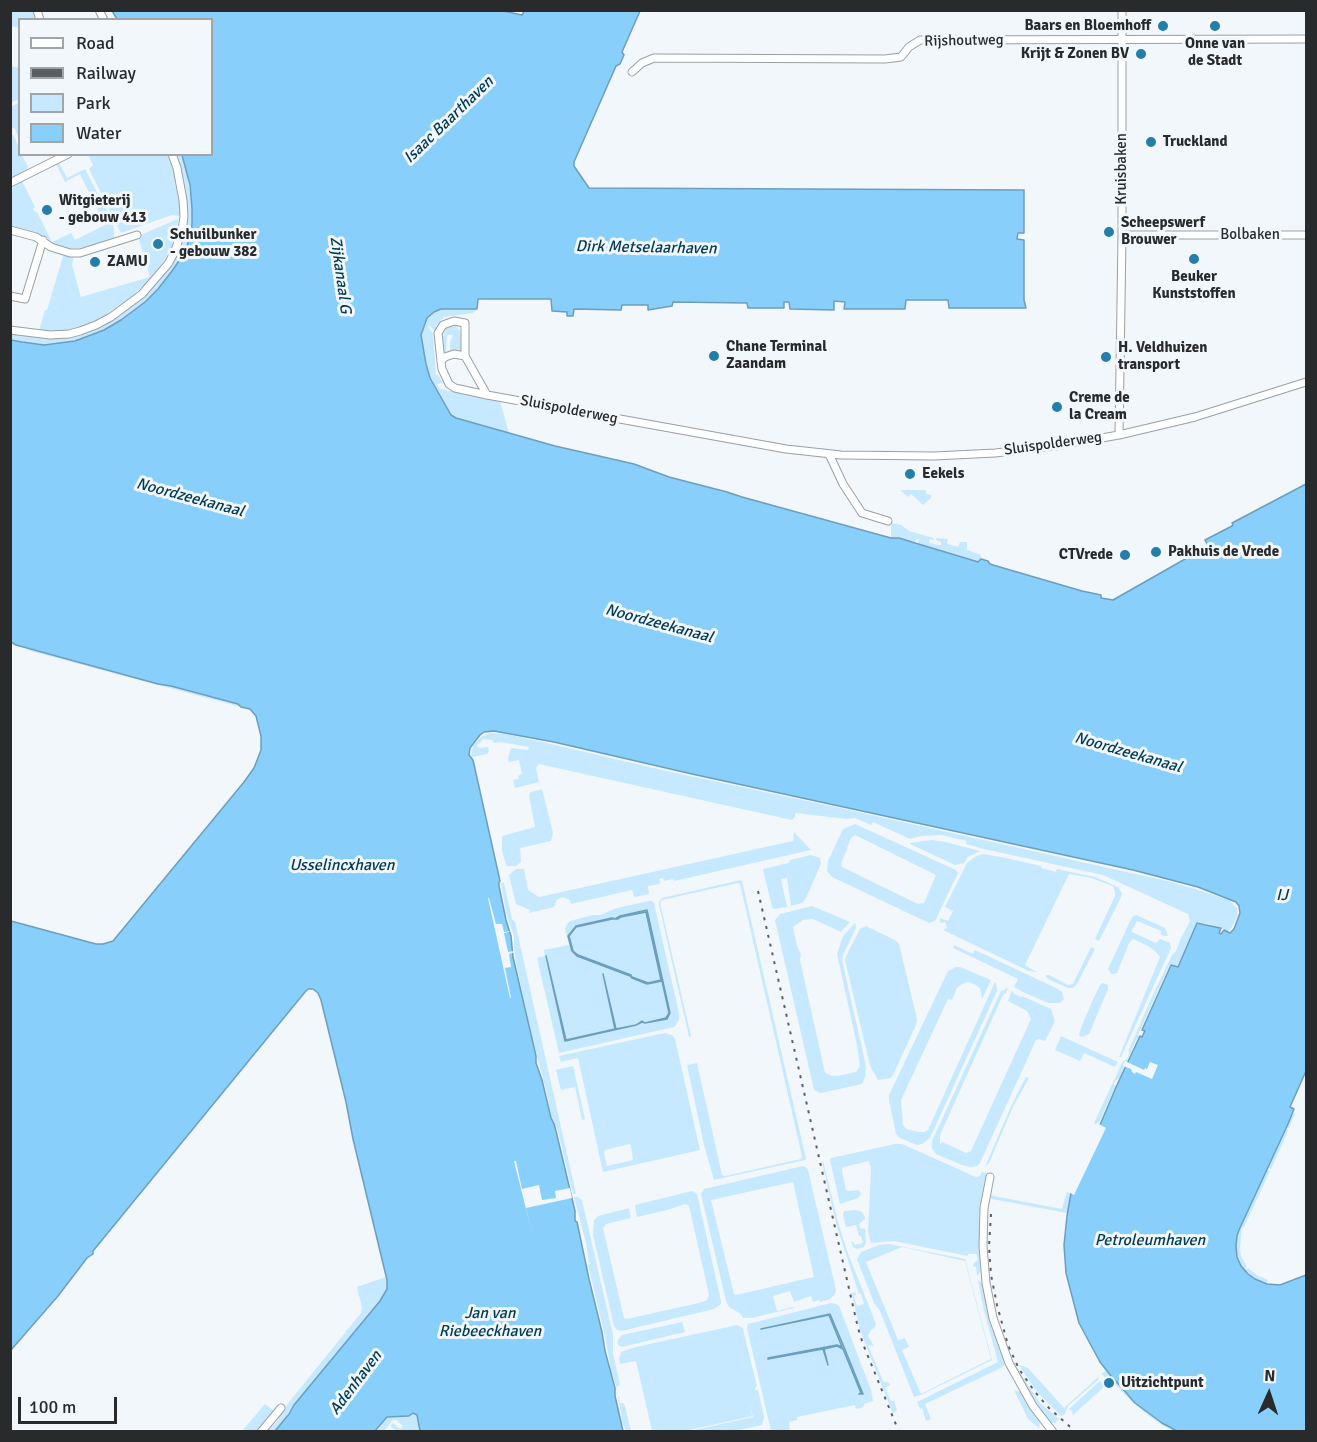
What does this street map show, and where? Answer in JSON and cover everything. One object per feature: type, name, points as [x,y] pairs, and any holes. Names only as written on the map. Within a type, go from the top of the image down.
[{"type":"street","name":"Kruisbaken","points":[[1119,435],[1122,10]]},
{"type":"street","name":"Rijshoutweg","points":[[632,72],[642,63],[654,58],[885,59],[901,57],[909,46],[920,40],[1306,39]]},
{"type":"street","points":[[10,183],[64,156]]},
{"type":"street","points":[[10,330],[43,335],[80,331],[111,316],[141,294],[168,264],[179,240],[184,216],[183,200],[173,156]]},
{"type":"street","points":[[10,230],[43,240],[51,247],[70,253],[80,253],[137,235]]},
{"type":"street","name":"Bolbaken","points":[[1122,235],[1306,235]]},
{"type":"street","points":[[10,296],[25,299],[43,240]]},
{"type":"street","name":"Sluispolderweg","points":[[487,395],[465,356],[465,323],[454,321],[442,325],[438,333],[442,369],[449,384],[455,388],[487,395],[739,441],[829,454],[934,456],[1055,446],[1119,435],[1195,417],[1306,382]]},
{"type":"street","points":[[441,361],[454,354],[465,356]]},
{"type":"street","points":[[829,454],[843,484],[862,513],[888,521]]},
{"type":"street","points":[[990,1177],[984,1208],[983,1246],[986,1282],[993,1318],[1009,1363],[1027,1396],[1053,1431]]},
{"type":"street","points":[[261,1431],[281,1408]]},
{"type":"green space","points":[[10,11],[36,11],[38,18],[18,18],[18,28],[11,26]]},
{"type":"green space","points":[[11,66],[18,68],[18,100],[11,103]]},
{"type":"green space","points":[[18,103],[18,137],[15,129],[11,127],[11,106]]},
{"type":"green space","points":[[10,133],[18,146],[18,156],[22,156],[28,167],[27,172],[10,179]]},
{"type":"green space","points":[[88,156],[169,156],[180,195],[181,216],[172,215],[121,233],[89,169],[93,165]]},
{"type":"green space","points":[[174,156],[182,156],[186,168],[192,208],[191,234],[185,252],[158,289],[121,320],[83,339],[44,345],[11,340],[10,330],[49,337],[100,325],[160,275],[184,228]]},
{"type":"green space","points":[[59,163],[67,178],[85,169],[113,223],[114,239],[68,249],[52,243],[37,235],[11,227],[11,189],[22,181],[35,207],[33,209],[37,212],[52,242],[71,233],[75,240],[105,225],[80,174],[65,182],[56,164]]},
{"type":"green space","points":[[178,219],[172,246],[160,267],[132,296],[92,323],[64,331],[39,331],[64,253],[74,256],[72,265],[81,297],[150,277],[138,236]]},
{"type":"green space","points":[[441,309],[477,309],[473,313],[444,317],[436,326],[435,331],[428,326],[433,334],[436,375],[443,383],[437,384],[440,389],[500,401],[509,433],[451,415],[430,378],[421,335],[427,318]]},
{"type":"green space","points":[[456,326],[460,331],[462,352],[450,351],[453,335],[447,335],[446,353],[443,356],[442,339],[447,327]]},
{"type":"green space","points":[[900,490],[926,490],[926,494],[931,495],[931,498],[923,505],[911,494],[908,497]]},
{"type":"green space","points":[[891,523],[933,538],[934,540],[930,539],[929,543],[941,545],[936,538],[948,539],[947,544],[958,547],[960,542],[967,542],[967,550],[981,555],[981,559],[978,562],[918,544],[919,540],[916,539],[915,543],[891,538]]},
{"type":"green space","points":[[23,649],[54,654],[238,704],[241,707]]},
{"type":"green space","points":[[490,733],[506,734],[1167,881],[1229,900],[1237,908],[1238,915],[1228,931],[1197,922],[1177,967],[1171,964],[1169,966],[1138,1035],[1140,1036],[1136,1040],[1120,1078],[1113,1084],[1116,1086],[1098,1124],[1095,1124],[1121,1065],[1127,1059],[1150,1001],[1190,921],[1188,914],[1103,875],[984,849],[966,844],[967,841],[941,835],[910,839],[873,822],[871,825],[855,818],[795,813],[792,820],[539,764],[536,768],[539,782],[515,788],[513,780],[519,779],[518,776],[522,774],[519,760],[509,762],[511,748],[528,750],[529,747],[494,743],[492,740],[483,739],[477,746],[479,748],[488,747],[489,751],[487,754],[472,757],[473,746],[481,737]]},
{"type":"green space","points":[[542,789],[553,833],[551,841],[520,848],[521,862],[516,866],[508,866],[502,850],[502,836],[535,827],[529,795],[531,792]]},
{"type":"green space","points":[[855,824],[956,870],[958,873],[935,921],[929,923],[832,877],[827,871],[828,861],[843,829]],"holes":[[[855,835],[936,875],[924,903],[918,904],[842,867],[841,864],[851,838]]]},
{"type":"green space","points":[[794,832],[811,850],[674,881],[673,879],[664,881],[663,878],[659,879],[660,884],[648,886],[649,894],[634,897],[632,890],[571,904],[570,900],[562,897],[557,900],[554,907],[529,913],[530,910],[516,904],[509,875],[516,869],[524,869],[528,890],[539,897],[793,841]]},
{"type":"green space","points":[[932,840],[980,851],[968,857],[964,863],[955,865],[910,844]]},
{"type":"green space","points":[[984,854],[1041,866],[1041,868],[1056,872],[1057,869],[1095,877],[1118,887],[1122,893],[1121,897],[1099,941],[1095,939],[1115,896],[1113,886],[1091,878],[1069,874],[1025,965],[1037,972],[1029,971],[943,930],[947,928],[945,922],[940,923],[940,918],[948,921],[953,911],[945,907],[967,863],[976,856]]},
{"type":"green space","points":[[811,855],[820,858],[821,864],[806,898],[802,903],[791,906],[787,878],[781,879],[787,907],[774,909],[763,869]]},
{"type":"green space","points":[[741,880],[806,1159],[714,1180],[687,1065],[697,1063],[722,1175],[801,1159],[802,1156],[740,884],[662,900],[660,903],[691,1036],[689,1037],[659,905],[662,898]]},
{"type":"green space","points":[[502,882],[512,919],[515,922],[576,1194],[573,1194],[558,1131],[552,1120],[530,1029],[516,963],[514,936],[506,913]]},
{"type":"green space","points":[[649,901],[654,903],[679,1013],[676,1025],[559,1053],[537,958],[545,956],[544,950],[569,945],[565,929],[570,921]]},
{"type":"green space","points":[[812,906],[850,922],[841,932],[813,919],[803,920],[793,927],[801,954],[800,960],[825,1073],[838,1076],[856,1072],[860,1066],[837,954],[843,936],[855,923],[856,928],[842,960],[866,1066],[862,1084],[821,1093],[814,1090],[775,920],[780,914]]},
{"type":"green space","points":[[1136,915],[1165,928],[1168,936],[1161,935],[1161,931],[1137,921],[1132,932],[1156,943],[1160,939],[1170,943],[1171,948],[1121,1057],[1119,1057],[1160,957],[1148,946],[1133,939],[1129,943],[1117,973],[1112,974],[1109,971],[1132,917]]},
{"type":"green space","points":[[866,926],[899,944],[917,1019],[893,1075],[890,1078],[878,1080],[870,1066],[845,960],[860,929]]},
{"type":"green space","points":[[954,945],[973,954],[975,950],[1058,989],[1062,992],[1064,999],[1060,1003],[1048,1003],[1023,992],[1014,987],[1018,979],[953,948]]},
{"type":"green space","points":[[1091,947],[1095,949],[1073,988],[1068,988],[1046,977],[1049,975],[1068,985],[1073,984]]},
{"type":"green space","points":[[956,967],[991,980],[982,999],[980,988],[968,982],[957,988],[952,1000],[948,999],[901,1100],[903,1125],[906,1129],[919,1132],[928,1130],[995,982],[997,991],[930,1138],[917,1145],[896,1134],[889,1095],[948,971]]},
{"type":"green space","points":[[1103,983],[1108,985],[1108,989],[1089,1034],[1082,1037],[1079,1035],[1081,1028],[1100,985]]},
{"type":"green space","points":[[1008,988],[940,1135],[940,1145],[942,1142],[966,1153],[971,1151],[1031,1019],[1027,1011],[1008,1001],[1012,990],[1014,994],[1051,1009],[1055,1021],[1045,1041],[1036,1040],[980,1163],[971,1167],[962,1165],[936,1154],[932,1148],[932,1141],[1001,991]]},
{"type":"green space","points":[[665,1033],[672,1035],[675,1039],[700,1150],[603,1172],[578,1058],[561,1062],[559,1056]],"holes":[[[631,1145],[633,1160],[607,1166],[605,1150]]]},
{"type":"green space","points":[[1061,1036],[1118,1062],[1115,1067],[1084,1053],[1080,1061],[1055,1050]]},
{"type":"green space","points":[[573,1066],[585,1119],[582,1120],[575,1087],[561,1090],[556,1070]]},
{"type":"green space","points":[[1026,1077],[1029,1078],[986,1166],[1012,1104]]},
{"type":"green space","points":[[1292,1113],[1295,1114],[1287,1128],[1288,1131],[1242,1228],[1240,1248],[1241,1256],[1247,1267],[1245,1268],[1268,1280],[1267,1283],[1252,1278],[1243,1269],[1237,1255],[1236,1238]]},
{"type":"green space","points":[[902,1144],[976,1177],[982,1172],[986,1173],[980,1207],[981,1271],[978,1275],[973,1264],[978,1260],[975,1254],[968,1254],[968,1256],[894,1241],[871,1243],[868,1233],[871,1169],[869,1161],[842,1169],[846,1190],[859,1190],[861,1194],[858,1198],[840,1204],[831,1158]]},
{"type":"green space","points":[[823,1161],[847,1251],[876,1324],[868,1336],[874,1346],[868,1345],[883,1381],[890,1385],[885,1388],[897,1410],[893,1414],[859,1327],[852,1293],[855,1292],[857,1306],[864,1304],[837,1227]]},
{"type":"green space","points":[[803,1166],[807,1168],[836,1290],[835,1294],[830,1299],[820,1302],[819,1300],[813,1302],[811,1296],[794,1302],[790,1291],[773,1296],[777,1311],[794,1308],[752,1318],[743,1318],[741,1314],[729,1307],[701,1194],[704,1189]],"holes":[[[793,1182],[814,1277],[734,1294],[711,1200]]]},
{"type":"green space","points":[[993,1178],[990,1195],[999,1197],[1062,1209],[1067,1192],[1071,1193],[1067,1213],[992,1199],[989,1196]]},
{"type":"green space","points":[[692,1191],[697,1194],[721,1304],[714,1309],[622,1331],[617,1330],[614,1326],[593,1235],[594,1220],[598,1216],[629,1208],[631,1218],[606,1224],[603,1228],[624,1318],[703,1302],[709,1295],[689,1206],[685,1204],[637,1217],[635,1205]]},
{"type":"green space","points":[[574,1197],[582,1200],[613,1335],[613,1353],[620,1385],[616,1387],[588,1265],[591,1264]]},
{"type":"green space","points":[[844,1211],[862,1212],[865,1217],[859,1224],[860,1228],[865,1229],[866,1242],[864,1247],[857,1249],[851,1242],[855,1245],[863,1243],[861,1236],[859,1236],[856,1225],[846,1227],[843,1215]]},
{"type":"green space","points":[[889,1244],[965,1259],[992,1360],[921,1395],[914,1397],[857,1259],[861,1252]],"holes":[[[902,1247],[965,1261],[991,1359],[921,1394],[902,1350],[909,1347],[905,1338],[898,1340],[866,1262]]]},
{"type":"green space","points":[[386,1277],[387,1289],[380,1301],[276,1430],[265,1432],[279,1419],[277,1417],[361,1313],[357,1287]]},
{"type":"green space","points":[[978,1280],[982,1283],[991,1325],[1005,1363],[1003,1367],[925,1404],[931,1419],[926,1421],[922,1408],[920,1409],[917,1402],[998,1362]]},
{"type":"green space","points":[[831,1303],[839,1306],[871,1390],[873,1401],[864,1404],[861,1408],[856,1409],[855,1405],[797,1417],[797,1420],[789,1422],[790,1431],[771,1431],[747,1328],[748,1324]]},
{"type":"green space","points":[[682,1322],[685,1332],[622,1347],[618,1345],[618,1340],[622,1335]]},
{"type":"green space","points":[[737,1325],[743,1328],[757,1386],[755,1390],[758,1390],[764,1417],[762,1425],[735,1431],[690,1431],[753,1417],[749,1402],[752,1416],[685,1431],[655,1431],[654,1429],[652,1431],[636,1361],[620,1364],[621,1352]]},
{"type":"green space","points":[[1019,1365],[1028,1368],[1064,1408],[1098,1377],[1099,1379],[1068,1406],[1065,1414],[1061,1416],[1037,1392]]},
{"type":"green space","points":[[1017,1368],[1040,1403],[1059,1419],[1055,1423],[1050,1423]]},
{"type":"green space","points":[[1106,1370],[1146,1410],[1177,1431],[1164,1426],[1149,1416],[1114,1383],[1108,1386],[1110,1383],[1102,1374]]},
{"type":"green space","points":[[1100,1381],[1104,1387],[1073,1415],[1069,1409]]},
{"type":"green space","points":[[617,1390],[620,1403],[625,1406],[631,1431],[626,1431],[622,1422]]},
{"type":"green space","points":[[1014,1390],[1020,1392],[1040,1421],[1039,1428],[1028,1419]]},
{"type":"green space","points":[[265,1404],[274,1411],[257,1431],[242,1431]]},
{"type":"green space","points":[[412,1413],[417,1415],[420,1431],[397,1431],[390,1426],[393,1423],[400,1429],[403,1426],[393,1420],[384,1431],[376,1432],[388,1417],[409,1417]]},
{"type":"water","points":[[499,10],[522,15],[525,10],[640,11],[622,52],[624,55],[620,64],[616,66],[574,162],[574,166],[589,188],[1024,190],[1024,233],[1018,233],[1017,239],[1024,240],[1026,308],[949,308],[948,300],[906,300],[905,309],[844,309],[845,302],[834,301],[834,310],[790,309],[789,302],[784,302],[784,308],[748,308],[747,303],[673,302],[672,306],[648,310],[648,305],[622,305],[621,310],[574,309],[573,316],[567,316],[567,312],[552,311],[551,299],[478,299],[477,309],[441,309],[434,312],[427,318],[421,335],[430,378],[451,415],[456,418],[555,446],[634,464],[669,477],[891,538],[899,538],[978,562],[981,559],[993,565],[1113,600],[1208,546],[1205,540],[1232,526],[1232,523],[1306,484],[1306,1071],[1290,1107],[1294,1109],[1288,1124],[1239,1230],[1236,1246],[1241,1266],[1255,1279],[1267,1284],[1280,1285],[1306,1275],[1306,1431],[1177,1431],[1162,1423],[1135,1403],[1114,1379],[1111,1381],[1109,1378],[1111,1376],[1100,1362],[1079,1323],[1066,1273],[1064,1245],[1071,1193],[1117,1085],[1140,1036],[1142,1037],[1145,1031],[1142,1030],[1171,965],[1178,967],[1197,923],[1221,928],[1219,933],[1221,934],[1224,930],[1230,933],[1240,913],[1236,902],[1198,887],[1133,870],[554,742],[494,731],[480,735],[470,748],[469,755],[473,760],[500,881],[499,886],[511,936],[513,957],[536,1063],[556,1131],[575,1211],[575,1221],[623,1431],[420,1431],[417,1415],[413,1413],[409,1416],[387,1417],[375,1431],[275,1431],[380,1301],[387,1289],[387,1280],[321,1000],[313,989],[305,992],[93,1251],[93,1254],[87,1258],[58,1296],[11,1350],[11,921],[96,944],[113,941],[244,782],[254,768],[261,750],[261,736],[256,716],[250,709],[11,642],[11,340],[44,345],[75,341],[104,330],[145,302],[158,289],[185,252],[191,234],[190,185],[182,156],[213,156],[213,18],[116,18],[112,11]]},
{"type":"water","points":[[647,910],[670,1013],[667,1019],[645,1023],[666,1018],[669,1013],[662,981],[647,984],[577,956],[572,951],[568,936],[576,926]],"holes":[[[646,912],[661,980],[648,983],[573,951],[569,936],[576,927]]]},
{"type":"water","points":[[546,956],[566,1040],[615,1029],[603,974],[616,1029],[636,1025],[565,1041]]},
{"type":"water","points":[[830,1314],[863,1394],[859,1394],[861,1393],[843,1349],[837,1346],[824,1349],[828,1365],[823,1349],[768,1359],[837,1345],[842,1347],[829,1315],[761,1329]]},
{"type":"pier","points":[[488,898],[496,924],[502,924],[504,932],[513,931],[504,933],[508,952],[515,951],[509,954],[511,967],[505,968],[511,998],[510,998]]},
{"type":"pier","points":[[1125,1061],[1144,1070],[1150,1062],[1158,1065],[1152,1079],[1136,1072],[1135,1074],[1131,1069],[1123,1066]]},
{"type":"pier","points":[[1097,1123],[1106,1128],[1074,1195],[1068,1192]]},
{"type":"pier","points":[[514,1161],[516,1161],[522,1189],[539,1185],[542,1200],[556,1198],[555,1191],[570,1188],[572,1198],[526,1208],[533,1237]]},
{"type":"railway","points":[[758,891],[858,1328],[899,1432]]},
{"type":"railway","points":[[991,1214],[989,1246],[991,1275],[1008,1345],[1019,1369],[1035,1392],[1076,1432]]},
{"type":"place","name":"Baars en Bloemhoff","points":[[1163,26]]},
{"type":"place","name":"Onne van de Stadt","points":[[1215,26]]},
{"type":"place","name":"Krijt & Zonen BV","points":[[1141,54]]},
{"type":"place","name":"Truckland","points":[[1151,142]]},
{"type":"place","name":"Witgieterij - gebouw 413","points":[[47,210]]},
{"type":"place","name":"Scheepswerf Brouwer","points":[[1109,232]]},
{"type":"place","name":"Schuilbunker - gebouw 382","points":[[158,244]]},
{"type":"place","name":"Beuker Kunststoffen","points":[[1194,259]]},
{"type":"place","name":"ZAMU","points":[[95,262]]},
{"type":"place","name":"Chane Terminal Zaandam","points":[[714,356]]},
{"type":"place","name":"H. Veldhuizen transport","points":[[1106,357]]},
{"type":"place","name":"Creme de la Cream","points":[[1057,407]]},
{"type":"place","name":"Eekels","points":[[910,474]]},
{"type":"place","name":"Pakhuis de Vrede","points":[[1156,552]]},
{"type":"place","name":"CTVrede","points":[[1125,555]]},
{"type":"place","name":"Uitzichtpunt","points":[[1109,1383]]},
{"type":"water label","name":"Isaac Baarthaven","points":[[449,120]]},
{"type":"water label","name":"Dirk Metselaarhaven","points":[[646,248]]},
{"type":"water label","name":"Zijkanaal G","points":[[340,275]]},
{"type":"water label","name":"Noordzeekanaal","points":[[190,498]]},
{"type":"water label","name":"Noordzeekanaal","points":[[659,624]]},
{"type":"water label","name":"Noordzeekanaal","points":[[1128,753]]},
{"type":"water label","name":"Usselincxhaven","points":[[342,866]]},
{"type":"water label","name":"IJ","points":[[1282,896]]},
{"type":"water label","name":"Petroleumhaven","points":[[1150,1241]]},
{"type":"water label","name":"Jan van Riebeeckhaven","points":[[490,1323]]},
{"type":"water label","name":"Adenhaven","points":[[356,1383]]}]
